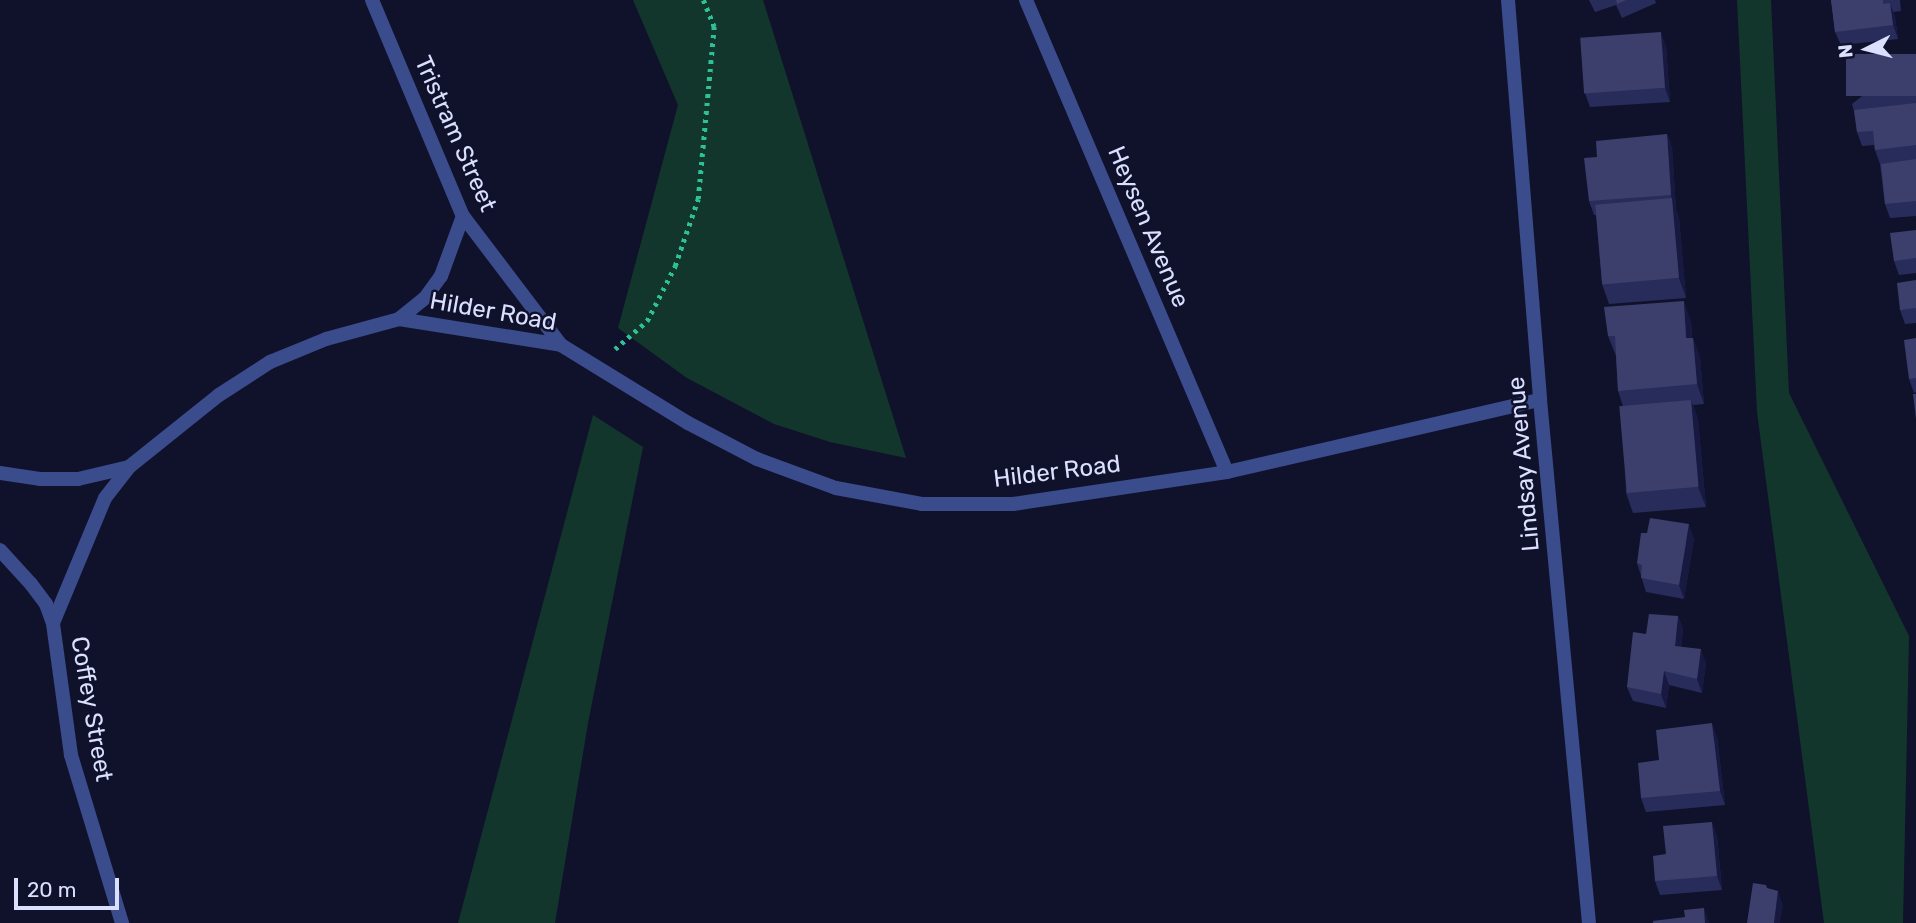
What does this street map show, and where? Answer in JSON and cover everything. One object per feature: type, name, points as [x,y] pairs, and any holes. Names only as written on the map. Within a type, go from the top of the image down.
[{"type":"street","name":"Tristram Street","points":[[372,0],[463,216],[561,345]]},
{"type":"street","name":"Heysen Avenue","points":[[1026,0],[1227,472]]},
{"type":"street","name":"Lindsay Avenue","points":[[1508,0],[1540,400],[1589,923]]},
{"type":"street","name":"Hilder Road","points":[[0,473],[40,479],[78,478],[128,467],[219,396],[270,362],[326,339],[399,319],[425,298],[441,275],[463,216]]},
{"type":"street","name":"Hilder Road","points":[[399,319],[561,345],[688,423],[757,459],[836,488],[922,504],[1013,505],[1227,472],[1540,400]]},
{"type":"street","name":"Coffey Street","points":[[52,622],[105,498],[128,467]]},
{"type":"street","name":"Coffey Street","points":[[0,550],[32,583],[46,604],[52,622],[71,755],[122,923]]},
{"type":"path","points":[[597,366],[646,321],[675,266],[698,199],[714,27],[703,0]]},
{"type":"green space","points":[[633,0],[763,0],[906,458],[830,442],[774,424],[687,378],[618,328],[678,105]]},
{"type":"green space","points":[[1737,0],[1771,0],[1789,393],[1909,636],[1903,923],[1824,923],[1757,412]]},
{"type":"green space","points":[[593,415],[643,447],[588,723],[555,923],[458,923]]},
{"type":"building","points":[[1831,0],[1883,0],[1883,4],[1890,3],[1893,25],[1835,32]]},
{"type":"building","points":[[1661,32],[1665,88],[1584,94],[1580,38]]},
{"type":"building","points":[[1846,54],[1916,54],[1916,96],[1846,96]]},
{"type":"building","points":[[1916,103],[1916,145],[1875,150],[1873,131],[1857,132],[1854,110]]},
{"type":"building","points":[[1667,134],[1671,195],[1589,201],[1584,158],[1597,157],[1596,141]]},
{"type":"building","points":[[1916,159],[1916,201],[1885,204],[1881,164]]},
{"type":"building","points":[[1672,198],[1679,278],[1602,284],[1595,205]]},
{"type":"building","points":[[1916,230],[1916,258],[1894,261],[1890,233]]},
{"type":"building","points":[[1916,280],[1916,308],[1900,310],[1897,283]]},
{"type":"building","points":[[1684,301],[1686,338],[1693,338],[1697,384],[1618,391],[1615,336],[1608,336],[1604,307]]},
{"type":"building","points":[[1916,338],[1916,378],[1909,379],[1904,340]]},
{"type":"building","points":[[1913,394],[1916,394],[1916,419]]},
{"type":"building","points":[[1691,400],[1699,487],[1627,493],[1619,406]]},
{"type":"building","points":[[1650,518],[1689,524],[1679,585],[1641,578],[1642,565],[1637,563],[1641,533],[1647,533]]},
{"type":"building","points":[[1649,614],[1678,616],[1675,646],[1701,649],[1697,679],[1664,671],[1661,694],[1627,687],[1633,632],[1646,634]]},
{"type":"building","points":[[1712,723],[1720,791],[1641,798],[1638,763],[1659,760],[1656,730]]},
{"type":"building","points":[[1712,822],[1717,876],[1655,881],[1653,856],[1666,854],[1663,826]]},
{"type":"building","points":[[1753,883],[1778,891],[1774,923],[1747,923]]},
{"type":"building","points":[[1704,908],[1705,923],[1653,923],[1685,917],[1684,910]]}]
